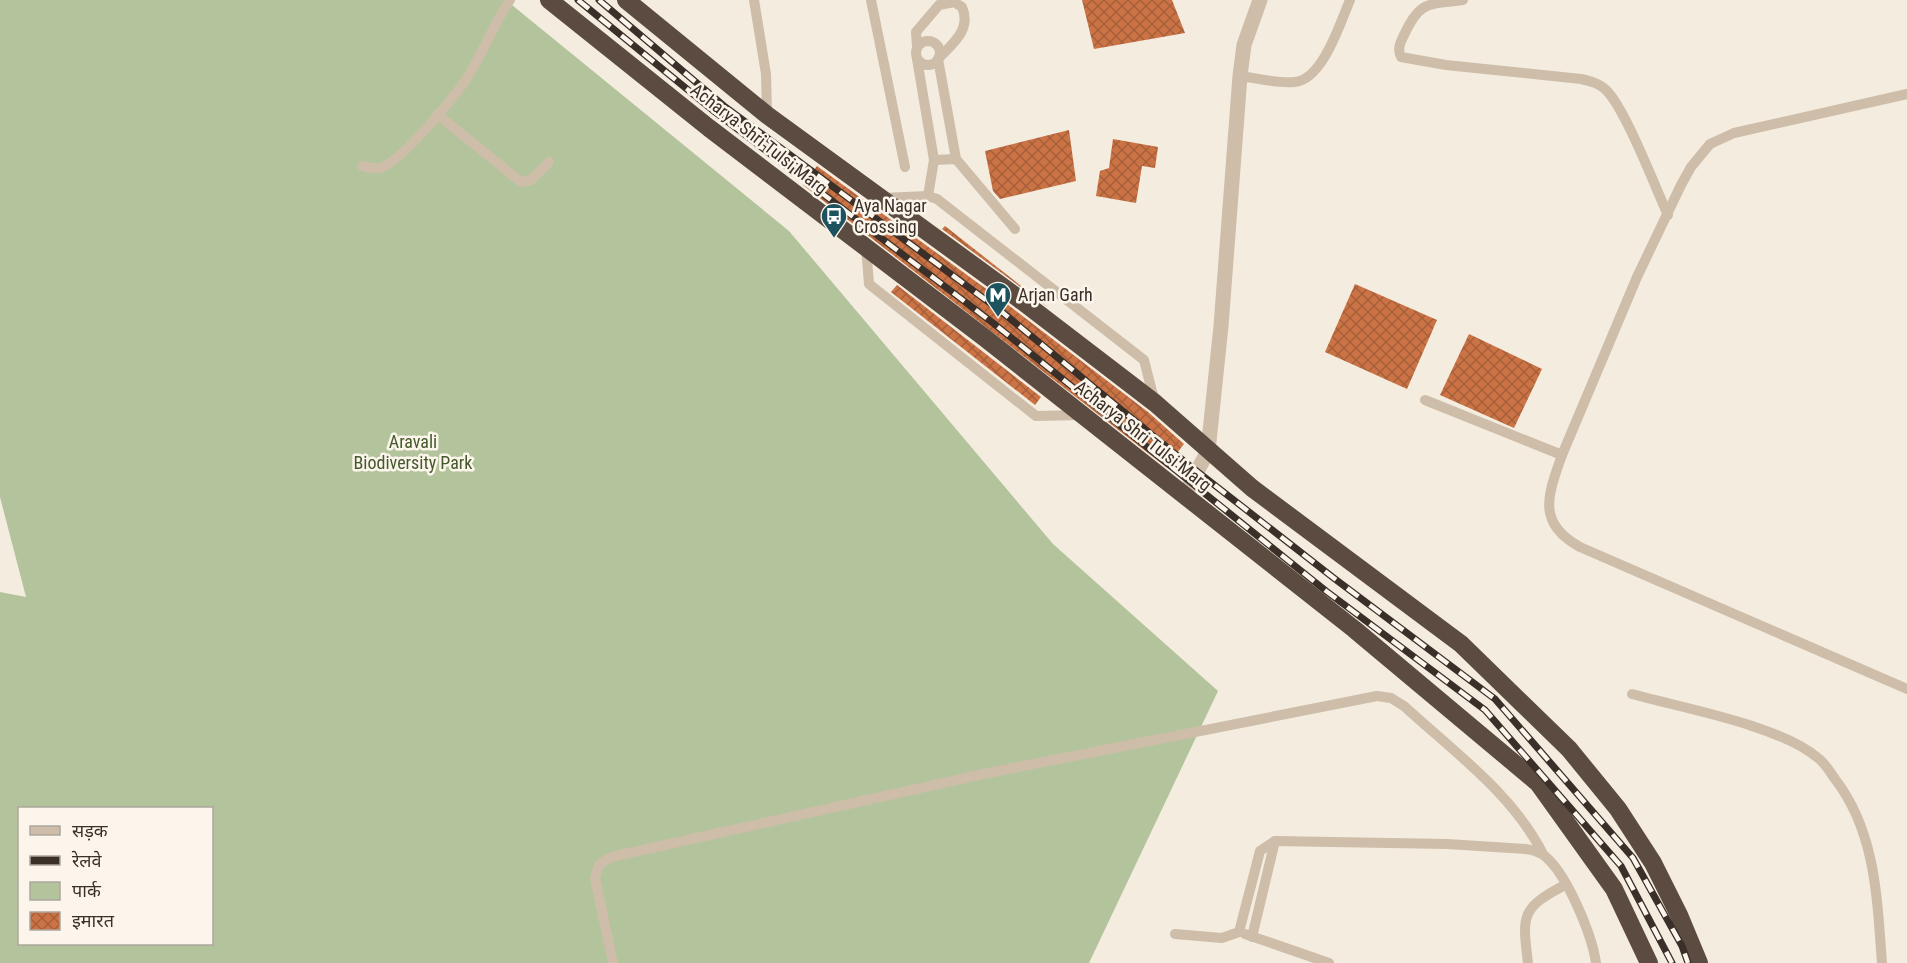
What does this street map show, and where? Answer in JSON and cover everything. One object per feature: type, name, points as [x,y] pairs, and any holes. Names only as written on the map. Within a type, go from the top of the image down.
[{"type":"highway","name":"Acharya Shri Tulsi Marg","points":[[549,0],[709,128],[1083,415],[1354,629],[1538,783],[1614,889],[1648,963]]},
{"type":"highway","name":"Acharya Shri Tulsi Marg","points":[[626,0],[767,116],[882,198],[1155,403],[1252,488],[1461,644],[1569,749],[1618,809],[1653,863],[1679,915],[1699,963]]},
{"type":"street","points":[[1184,496],[1208,451],[1221,326],[1240,76],[1244,45],[1260,0]]},
{"type":"lane","points":[[362,166],[380,168],[394,160],[437,114],[467,77],[489,33],[510,0]]},
{"type":"lane","points":[[754,0],[766,74],[767,116]]},
{"type":"lane","points":[[872,0],[905,166]]},
{"type":"lane","points":[[1240,76],[1294,82],[1312,75],[1330,47],[1350,0]]},
{"type":"lane","points":[[1463,0],[1427,5],[1417,10],[1400,43],[1401,57],[1446,65],[1581,79],[1600,85],[1610,94],[1626,123],[1668,215]]},
{"type":"lane","points":[[917,59],[927,65],[938,59],[960,37],[966,24],[962,7],[954,2],[939,5],[916,32],[917,59],[934,160],[928,196]]},
{"type":"lane","points":[[917,47],[926,41],[934,43],[939,48],[938,59],[956,159],[1015,229]]},
{"type":"lane","points":[[1907,94],[1759,126],[1720,138],[1710,144],[1691,167],[1637,278],[1562,455],[1551,485],[1549,513],[1556,530],[1566,540],[1659,583],[1907,689]]},
{"type":"lane","points":[[437,114],[521,183],[531,180],[549,162]]},
{"type":"lane","points":[[934,160],[956,159]]},
{"type":"lane","points":[[882,198],[928,196],[938,199],[1144,360],[1155,403]]},
{"type":"lane","points":[[866,247],[869,284],[1036,416],[1083,415]]},
{"type":"lane","points":[[1425,400],[1562,455]]},
{"type":"lane","points":[[1632,694],[1746,724],[1798,744],[1819,759],[1843,789],[1862,828],[1872,860],[1882,963]]},
{"type":"lane","points":[[613,963],[595,878],[599,865],[611,857],[976,776],[1377,696],[1391,698],[1404,706],[1494,788],[1533,835],[1580,913],[1596,963]]},
{"type":"lane","points":[[1239,932],[1260,851],[1275,841],[1447,844],[1526,849],[1543,854]]},
{"type":"lane","points":[[1252,936],[1275,841]]},
{"type":"lane","points":[[1528,963],[1524,926],[1531,906],[1539,898],[1565,885]]},
{"type":"lane","points":[[1175,934],[1222,938],[1239,932],[1329,963]]},
{"type":"green space","name":"Aravali Biodiversity Park","points":[[0,0],[506,0],[789,231],[1053,544],[1218,691],[1089,963],[0,963],[0,592],[26,597],[0,497]]},
{"type":"building","points":[[1082,0],[1172,0],[1185,33],[1094,49]]},
{"type":"building","points":[[1069,130],[1076,181],[1000,199],[993,191],[985,151]]},
{"type":"building","points":[[1113,139],[1158,147],[1155,168],[1142,166],[1136,203],[1096,196],[1100,171],[1109,168]]},
{"type":"building","points":[[817,166],[1007,304],[1148,412],[1184,444],[1166,467],[803,185]]},
{"type":"building","points":[[945,226],[1049,308],[942,229]]},
{"type":"building","points":[[1355,284],[1437,320],[1407,389],[1325,352]]},
{"type":"building","points":[[897,285],[1041,397],[1035,405],[891,292]]},
{"type":"building","points":[[1469,334],[1542,369],[1514,428],[1440,395]]},
{"type":"railway","points":[[578,0],[715,112],[993,323],[1326,591],[1485,710],[1621,866],[1672,963]]},
{"type":"railway","points":[[599,0],[724,106],[1002,312],[1185,462],[1335,579],[1495,699],[1633,858],[1682,946],[1688,963]]},
{"type":"place","name":"Aya Nagar Crossing","points":[[834,239]]},
{"type":"place","name":"Arjan Garh","points":[[998,318]]}]
